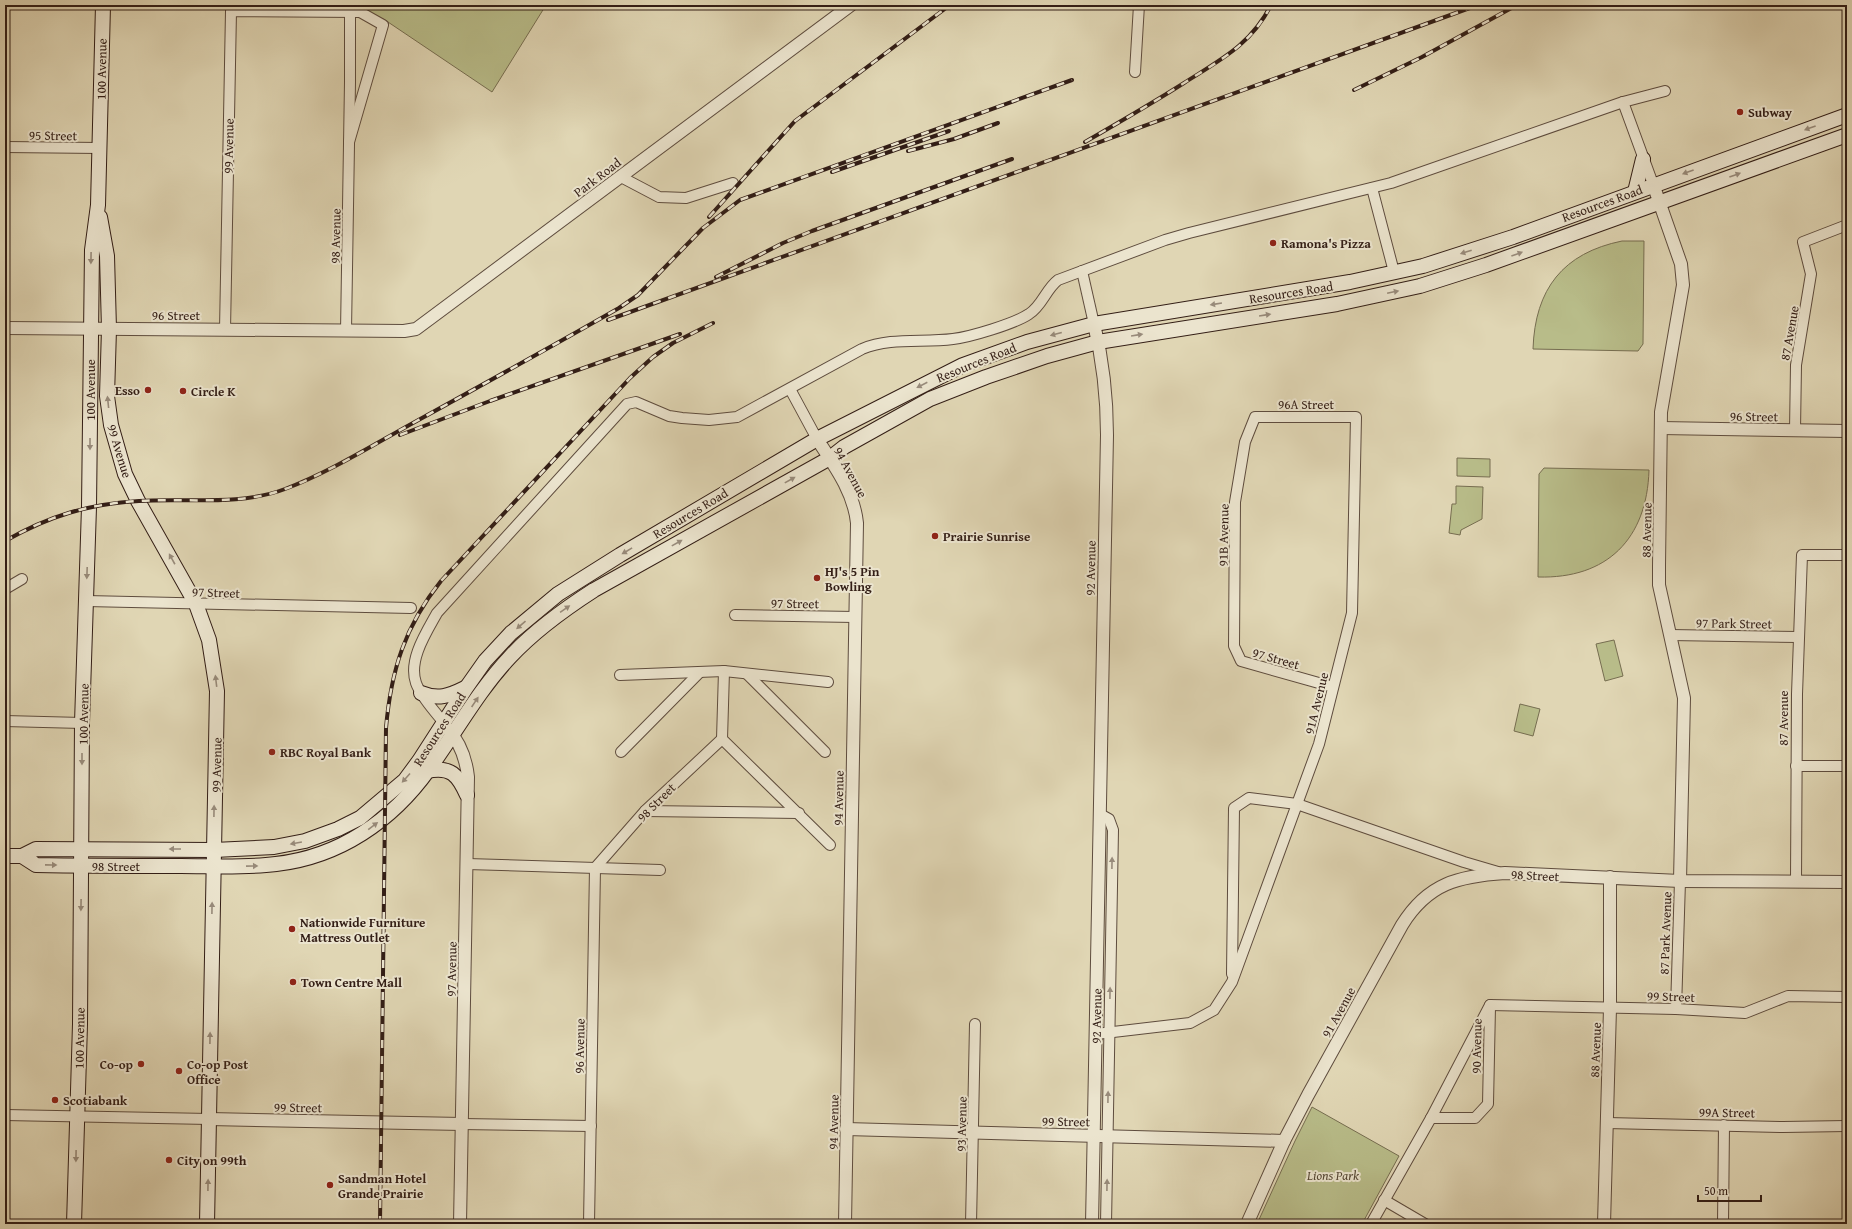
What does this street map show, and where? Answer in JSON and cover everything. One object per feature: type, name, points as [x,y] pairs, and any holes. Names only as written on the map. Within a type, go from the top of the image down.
[{"type":"main road","name":"100 Avenue","points":[[74,1224],[82,866],[82,723],[89,507],[90,329],[92,250],[98,205],[103,5]]},
{"type":"main road","name":"Resources Road","points":[[214,850],[274,847],[305,841],[338,829],[360,818],[405,780],[419,761],[442,722],[490,656],[511,633],[558,594],[620,555],[817,439],[963,365],[1027,342],[1094,324],[1350,282],[1423,266],[1513,237],[1653,184],[1847,115]]},
{"type":"main road","name":"Resources Road","points":[[213,866],[265,866],[309,858],[338,847],[365,832],[385,817],[427,771],[486,686],[510,657],[539,629],[557,615],[594,590],[830,458],[844,447],[930,399],[986,377],[1047,356],[1098,342],[1337,304],[1420,286],[1486,265],[1847,135]]},
{"type":"main road","points":[[1635,192],[1643,160]]},
{"type":"main road","name":"100 Avenue","points":[[98,205],[107,256],[109,329]]},
{"type":"main road","name":"99 Avenue","points":[[109,329],[107,396],[111,425],[118,451],[125,474],[138,501],[196,604],[209,640],[217,691],[207,1224]]},
{"type":"main road","points":[[421,693],[439,698],[451,695],[466,688]]},
{"type":"main road","points":[[427,771],[449,771],[460,781],[467,795]]},
{"type":"main road","name":"98 Street","points":[[5,856],[22,856],[36,849],[214,850]]},
{"type":"main road","name":"98 Street","points":[[22,856],[36,865],[213,866]]},
{"type":"street","name":"Park Road","points":[[346,331],[404,331],[416,329],[851,5]]},
{"type":"street","points":[[1134,72],[1139,5]]},
{"type":"street","name":"99 Avenue","points":[[225,330],[231,11],[350,8]]},
{"type":"street","name":"98 Avenue","points":[[346,331],[350,8],[383,25],[349,142]]},
{"type":"street","points":[[442,722],[421,693],[415,679],[416,658],[423,639],[437,613],[627,404],[636,402],[669,416],[682,418],[723,419],[744,414],[873,344],[896,341],[954,339],[978,334],[1024,317],[1034,310],[1052,284],[1058,280],[1165,240],[1391,183],[1623,102],[1664,91]]},
{"type":"street","points":[[1623,102],[1653,184]]},
{"type":"street","name":"95 Street","points":[[5,148],[100,148]]},
{"type":"street","points":[[621,177],[659,197],[686,198],[733,183]]},
{"type":"street","name":"88 Avenue","points":[[1653,184],[1680,264],[1683,285],[1661,412],[1659,585],[1684,698],[1680,881]]},
{"type":"street","points":[[1372,188],[1394,272]]},
{"type":"street","name":"87 Avenue","points":[[1795,430],[1796,364],[1811,274],[1803,242],[1847,225]]},
{"type":"street","points":[[1082,271],[1094,324]]},
{"type":"street","name":"92 Avenue","points":[[1092,1224],[1107,415],[1106,392],[1094,324]]},
{"type":"street","name":"96 Street","points":[[5,328],[346,331]]},
{"type":"street","name":"94 Avenue","points":[[790,389],[817,439],[830,458],[851,495],[857,523],[845,1224]]},
{"type":"street","name":"96A Street","points":[[1255,416],[1356,417]]},
{"type":"street","name":"91B Avenue","points":[[1238,655],[1234,646],[1236,502],[1245,442],[1255,416]]},
{"type":"street","name":"91A Avenue","points":[[1096,1034],[1190,1023],[1214,1010],[1232,982],[1319,744],[1352,613],[1356,417]]},
{"type":"street","name":"96 Street","points":[[1661,428],[1847,431]]},
{"type":"street","name":"87 Avenue","points":[[1796,881],[1798,636],[1802,555],[1847,555]]},
{"type":"street","points":[[5,588],[22,579]]},
{"type":"street","name":"97 Street","points":[[86,601],[344,608],[411,608]]},
{"type":"street","name":"97 Street","points":[[735,615],[855,617]]},
{"type":"street","name":"97 Park Street","points":[[1670,635],[1798,636]]},
{"type":"street","name":"97 Street","points":[[1238,655],[1241,661],[1333,687]]},
{"type":"street","points":[[724,671],[722,739],[830,845]]},
{"type":"street","points":[[620,675],[724,671],[828,682]]},
{"type":"street","points":[[621,752],[700,672]]},
{"type":"street","points":[[747,674],[825,752]]},
{"type":"street","points":[[5,721],[82,723]]},
{"type":"street","name":"97 Avenue","points":[[442,722],[453,734],[466,760],[467,864],[460,1224]]},
{"type":"street","name":"98 Street","points":[[594,868],[645,811],[722,739]]},
{"type":"street","points":[[1796,766],[1847,766]]},
{"type":"street","name":"98 Street","points":[[1232,982],[1234,808],[1249,798],[1297,804],[1464,862],[1505,873],[1680,881],[1847,882]]},
{"type":"street","points":[[645,811],[799,813]]},
{"type":"street","name":"92 Avenue","points":[[1100,814],[1109,819],[1113,830],[1106,1224]]},
{"type":"street","points":[[467,864],[660,870]]},
{"type":"street","name":"96 Avenue","points":[[589,1224],[594,868]]},
{"type":"street","name":"91 Avenue","points":[[1247,1224],[1284,1141],[1308,1095],[1411,910],[1421,900],[1446,883],[1477,875],[1505,873]]},
{"type":"street","name":"88 Avenue","points":[[1604,1224],[1610,1008],[1610,877]]},
{"type":"street","name":"87 Park Avenue","points":[[1676,1009],[1680,881]]},
{"type":"street","name":"99 Street","points":[[1490,1005],[1676,1009],[1745,1013],[1788,996],[1847,997]]},
{"type":"street","name":"90 Avenue","points":[[1371,1224],[1431,1118],[1490,1005]]},
{"type":"street","name":"90 Avenue","points":[[1431,1118],[1475,1118],[1488,1104],[1490,1005]]},
{"type":"street","name":"93 Avenue","points":[[972,1224],[975,1024]]},
{"type":"street","name":"99 Street","points":[[5,1116],[591,1126]]},
{"type":"street","name":"99A Street","points":[[1607,1123],[1783,1127],[1847,1126]]},
{"type":"street","points":[[1723,1224],[1724,1125]]},
{"type":"street","name":"99 Street","points":[[846,1129],[1284,1141]]},
{"type":"street","points":[[1384,1200],[1425,1224]]},
{"type":"green space","points":[[355,5],[546,5],[492,92],[385,20]]},
{"type":"green space","points":[[1622,241],[1644,241],[1643,344],[1638,351],[1533,349],[1539,308],[1546,292],[1556,277],[1568,265],[1583,254]]},
{"type":"green space","points":[[1457,458],[1490,459],[1490,477],[1457,476]]},
{"type":"green space","points":[[1544,468],[1649,470],[1641,516],[1631,535],[1619,550],[1603,562],[1584,571],[1562,576],[1538,577],[1539,474]]},
{"type":"green space","points":[[1456,486],[1483,487],[1482,519],[1461,530],[1460,535],[1449,533],[1452,504],[1456,504]]},
{"type":"green space","points":[[1614,640],[1623,676],[1605,681],[1596,644]]},
{"type":"green space","points":[[1520,704],[1540,709],[1533,736],[1514,731]]},
{"type":"green space","name":"Lions Park","points":[[1312,1107],[1399,1156],[1362,1224],[1257,1224],[1295,1141]]},
{"type":"railway","points":[[709,217],[795,121],[950,5]]},
{"type":"railway","points":[[1085,142],[1172,91],[1222,59],[1254,31],[1271,5]]},
{"type":"railway","points":[[608,320],[1478,5]]},
{"type":"railway","points":[[1354,90],[1422,57],[1517,5]]},
{"type":"railway","points":[[5,541],[21,532],[53,518],[86,508],[139,501],[250,498],[285,489],[318,475],[619,308],[638,295],[703,228],[740,200],[1072,80]]},
{"type":"railway","points":[[908,151],[954,139],[998,123]]},
{"type":"railway","points":[[832,172],[949,131]]},
{"type":"railway","points":[[716,277],[783,243],[812,231],[1012,159]]},
{"type":"railway","points":[[380,1224],[386,728],[392,687],[402,650],[418,615],[441,581],[630,378],[653,357],[673,343],[713,323]]},
{"type":"railway","points":[[400,435],[490,401],[680,334]]},
{"type":"place","name":"Subway","points":[[1740,112]]},
{"type":"place","name":"Ramona's Pizza","points":[[1273,243]]},
{"type":"place","name":"Esso","points":[[148,390]]},
{"type":"place","name":"Circle K","points":[[183,391]]},
{"type":"place","name":"Prairie Sunrise","points":[[935,536]]},
{"type":"place","name":"HJ's 5 Pin Bowling","points":[[817,578]]},
{"type":"place","name":"RBC Royal Bank","points":[[272,752]]},
{"type":"place","name":"Nationwide Furniture Mattress Outlet","points":[[292,929]]},
{"type":"place","name":"Town Centre Mall","points":[[293,982]]},
{"type":"place","name":"Co-op","points":[[141,1064]]},
{"type":"place","name":"Co-op Post Office","points":[[179,1071]]},
{"type":"place","name":"Scotiabank","points":[[55,1100]]},
{"type":"place","name":"City on 99th","points":[[169,1160]]},
{"type":"place","name":"Sandman Hotel Grande Prairie","points":[[330,1185]]}]
